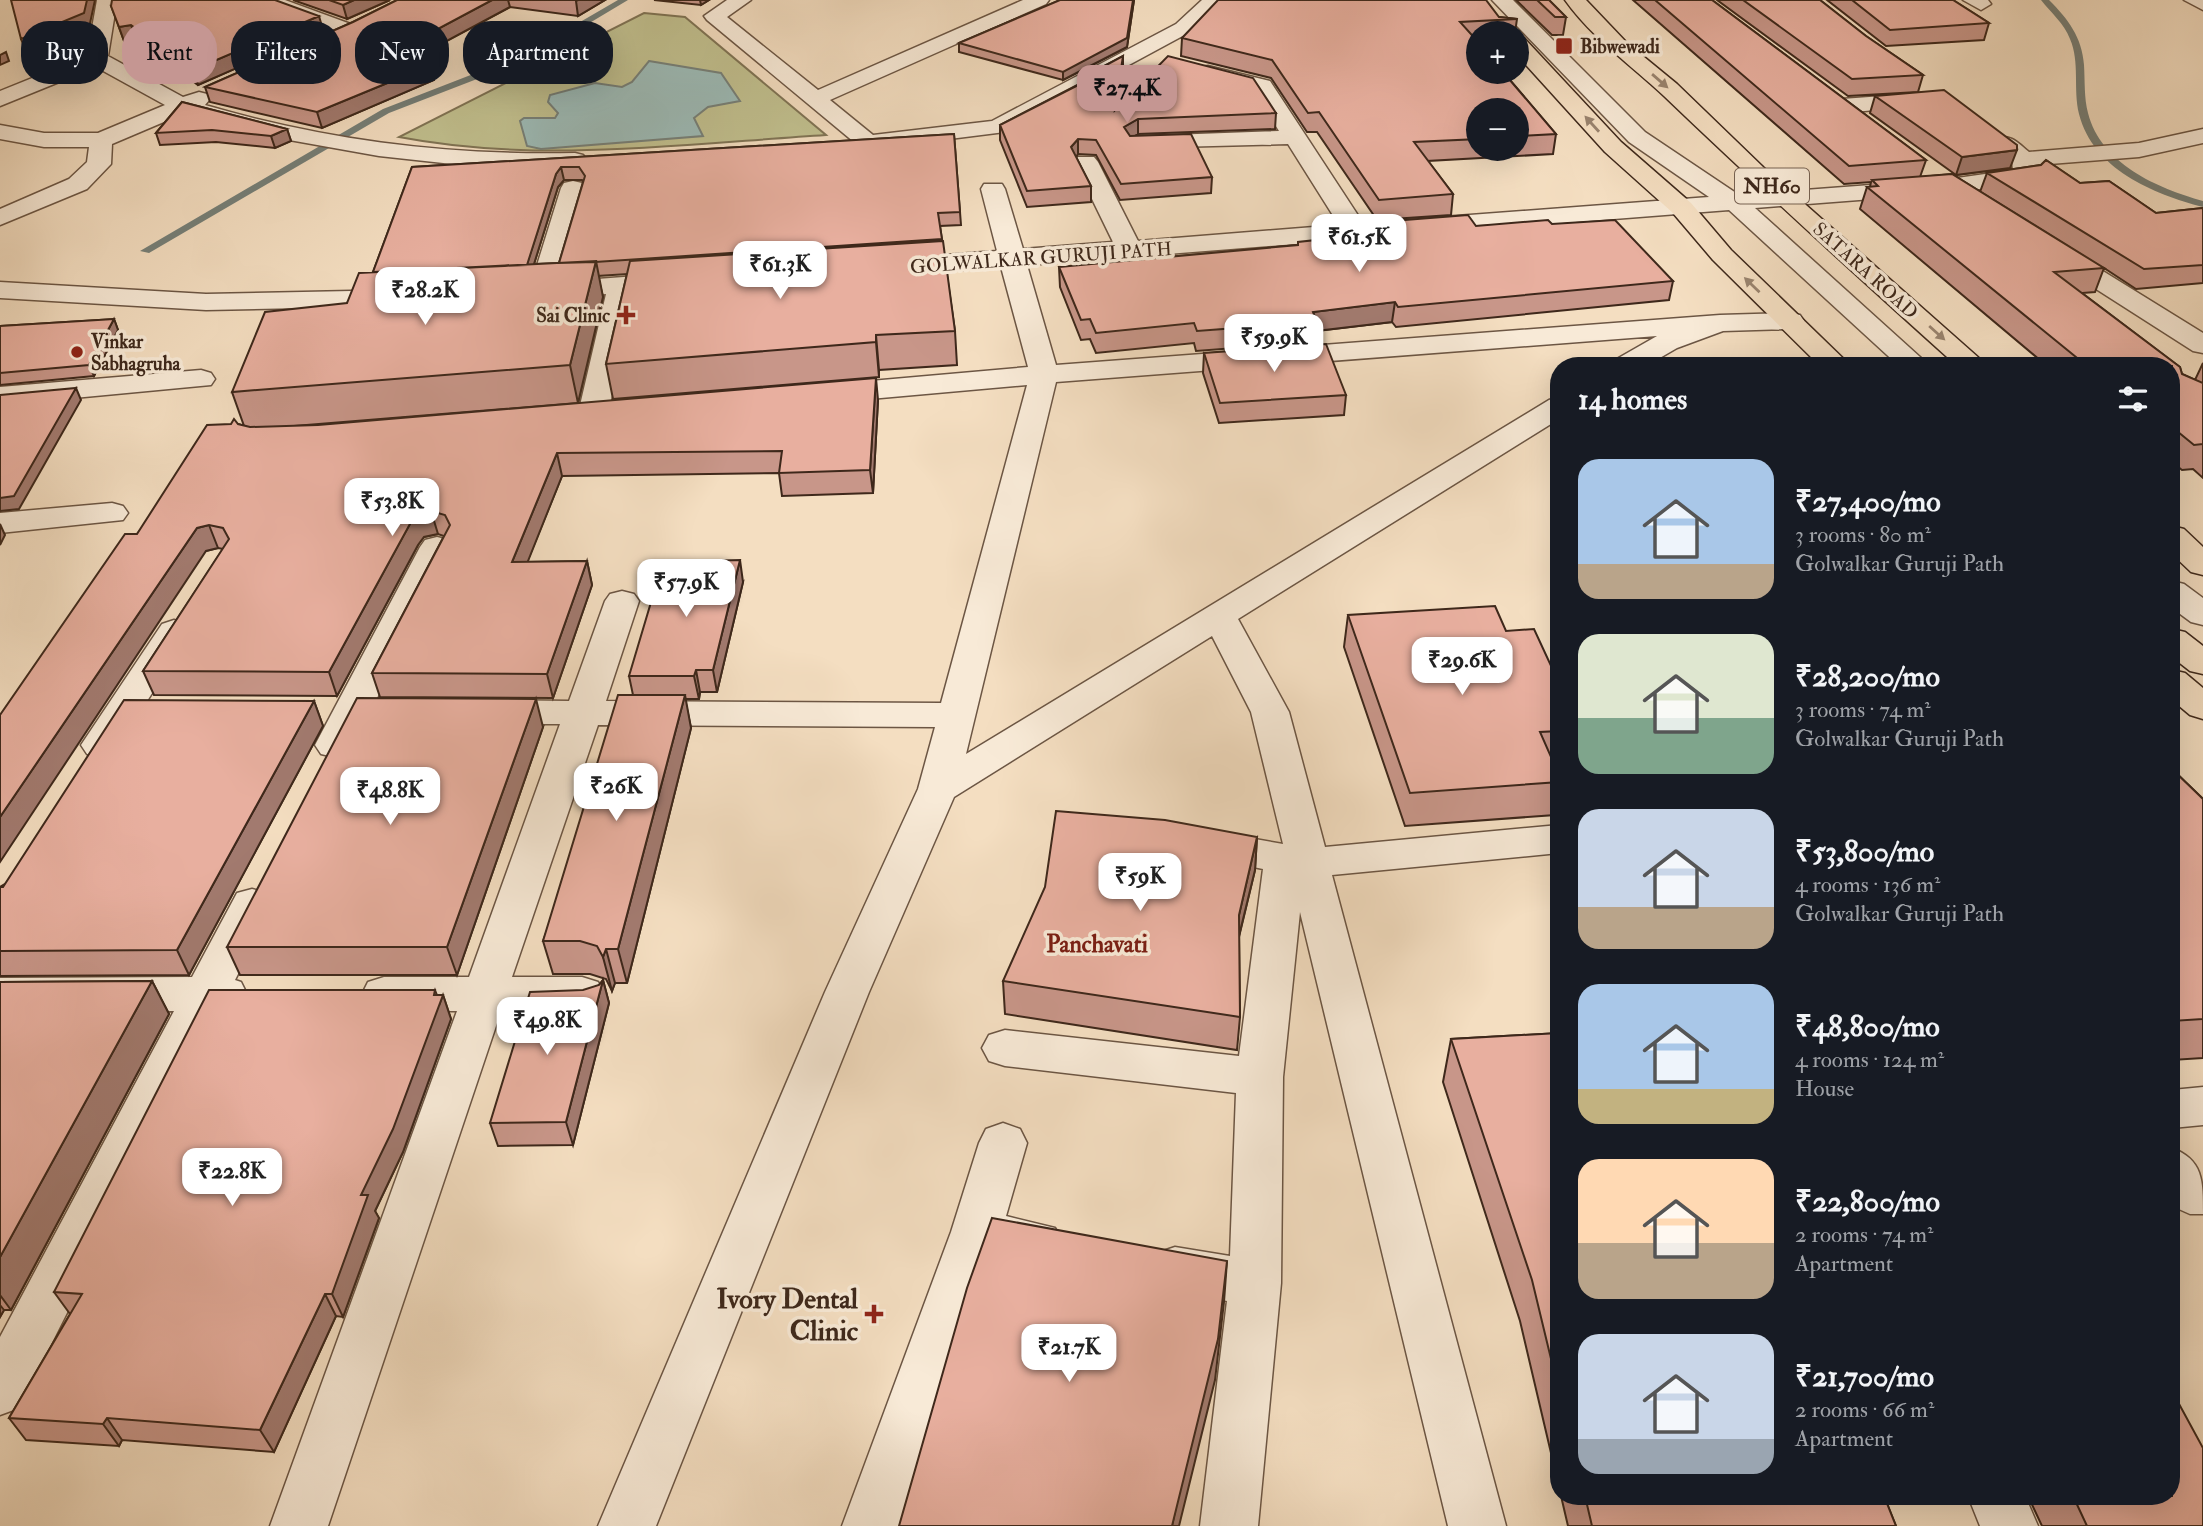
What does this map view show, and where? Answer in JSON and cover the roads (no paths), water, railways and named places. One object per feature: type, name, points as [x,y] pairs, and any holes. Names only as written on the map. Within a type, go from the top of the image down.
[{"type":"highway","points":[[1480,0],[1498,21]]},
{"type":"highway","name":"SATARA ROAD","points":[[1575,0],[1620,47],[1965,357]]},
{"type":"highway","points":[[1529,55],[1614,147],[1682,208],[1722,255],[1828,357]]},
{"type":"highway","points":[[2180,518],[2203,531]]},
{"type":"highway","points":[[2180,543],[2203,565]]},
{"type":"highway","points":[[2180,646],[2203,663]]},
{"type":"highway","points":[[2180,688],[2203,707]]},
{"type":"street","points":[[103,21],[107,0]]},
{"type":"street","points":[[266,0],[349,30]]},
{"type":"street","points":[[741,0],[714,16],[868,142]]},
{"type":"street","points":[[817,98],[1039,0]]},
{"type":"street","points":[[841,144],[997,127],[1183,28],[1213,0]]},
{"type":"street","points":[[1502,0],[1637,137],[1736,204],[1906,357]]},
{"type":"street","points":[[2194,0],[2203,4]]},
{"type":"street","points":[[341,33],[370,20]]},
{"type":"street","points":[[1135,53],[1262,86],[1357,233]]},
{"type":"street","points":[[108,65],[184,105],[300,134],[375,147],[461,157],[552,161],[593,159]]},
{"type":"street","points":[[0,99],[36,84]]},
{"type":"street","points":[[0,132],[44,140],[101,140],[222,88]]},
{"type":"street","points":[[1820,90],[1864,122]]},
{"type":"street","points":[[1842,106],[1944,98]]},
{"type":"street","points":[[1647,117],[1664,135],[1679,164]]},
{"type":"street","points":[[1984,128],[2024,159],[2139,150],[2203,136]]},
{"type":"street","points":[[1138,144],[1295,137]]},
{"type":"street","points":[[0,218],[78,184],[99,164],[101,140]]},
{"type":"street","name":"GOLWALKAR GURUJI PATH","points":[[866,269],[1014,260],[1950,186],[2025,176],[2024,159]]},
{"type":"street","points":[[1086,162],[1130,250]]},
{"type":"street","points":[[1928,170],[1984,208]]},
{"type":"street","points":[[573,188],[530,292],[703,279]]},
{"type":"street","points":[[627,1526],[847,992],[938,789],[1044,374],[993,189]]},
{"type":"street","points":[[2030,237],[2198,349]]},
{"type":"street","points":[[594,414],[622,284]]},
{"type":"street","points":[[0,290],[206,302],[426,297]]},
{"type":"street","points":[[796,397],[1044,374],[1720,323],[1790,321]]},
{"type":"street","points":[[1641,357],[1667,342],[1720,323]]},
{"type":"street","points":[[0,396],[201,379]]},
{"type":"street","points":[[938,789],[1550,412]]},
{"type":"street","points":[[0,523],[112,513]]},
{"type":"street","points":[[313,785],[438,547]]},
{"type":"street","points":[[2180,597],[2203,615]]},
{"type":"street","points":[[299,1526],[622,601]]},
{"type":"street","points":[[79,777],[189,607]]},
{"type":"street","points":[[1219,616],[1270,712],[1297,860],[1476,1526]]},
{"type":"street","points":[[122,710],[163,710]]},
{"type":"street","points":[[461,712],[957,715]]},
{"type":"street","points":[[1169,838],[1297,860],[1550,840]]},
{"type":"street","points":[[1229,1526],[1255,1283],[1260,1077],[1297,860]]},
{"type":"street","points":[[0,1390],[269,871]]},
{"type":"street","points":[[0,995],[259,994]]},
{"type":"street","points":[[339,994],[589,994]]},
{"type":"street","points":[[1005,1048],[1260,1077]]},
{"type":"street","points":[[2180,1108],[2203,1106]]},
{"type":"street","points":[[871,1526],[976,1232],[1003,1143]]},
{"type":"street","points":[[2180,1180],[2190,1194],[2203,1193]]},
{"type":"street","points":[[976,1232],[1082,1252]]},
{"type":"street","points":[[1135,1261],[1255,1283]]},
{"type":"street","points":[[2000,1505],[2009,1526]]},
{"type":"water","points":[[649,61],[721,73],[740,101],[708,107],[694,118],[703,136],[541,149],[527,146],[520,121],[524,118],[555,118],[558,113],[548,102],[550,95],[591,84],[622,87],[632,82]]},
{"type":"waterway","points":[[145,251],[386,111],[528,56],[624,0]]},
{"type":"waterway","points":[[2045,0],[2070,29],[2076,41],[2083,111],[2088,129],[2099,146],[2129,173],[2167,192],[2203,204]]},
{"type":"place","name":"Bibwewadi","points":[[1564,46]]},
{"type":"place","name":"Sai Clinic","points":[[626,315]]},
{"type":"place","name":"Vinkar Sabhagruha","points":[[77,352]]},
{"type":"place","name":"Ivory Dental Clinic","points":[[874,1314]]},
{"type":"district","name":"Panchavati","points":[[1097,944]]}]
